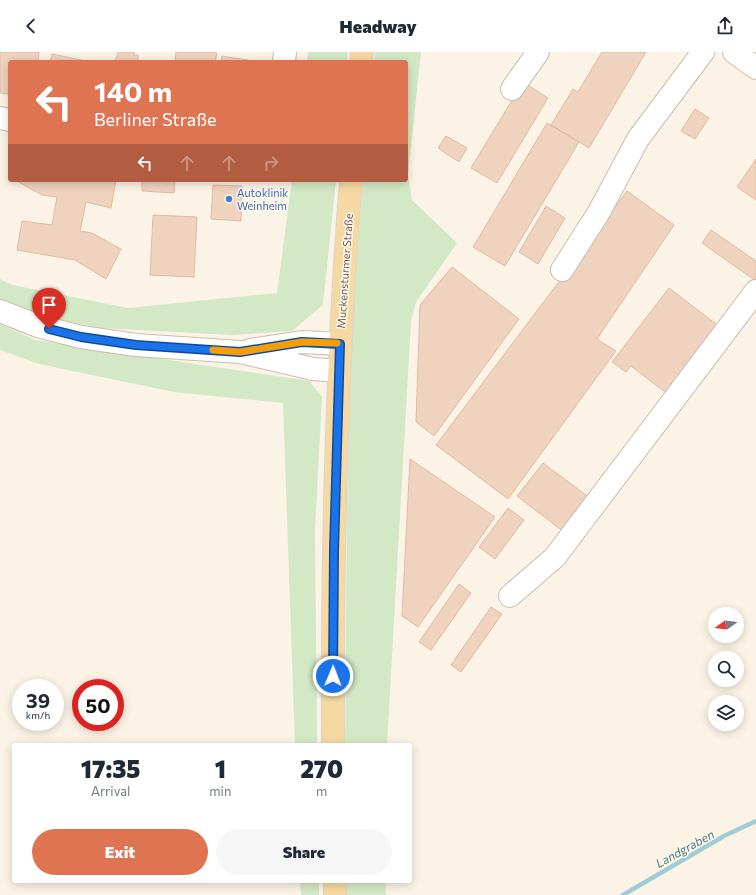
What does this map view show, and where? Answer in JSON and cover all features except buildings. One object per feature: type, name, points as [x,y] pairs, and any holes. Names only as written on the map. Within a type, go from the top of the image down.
[{"type":"main road","name":"Muckensturmer Straße","points":[[333,743],[334,550],[339,371],[351,182]]},
{"type":"main road","points":[[335,883],[335,895]]},
{"type":"street","points":[[512,89],[538,52]]},
{"type":"street","points":[[562,270],[599,212],[638,139],[703,52]]},
{"type":"street","points":[[734,52],[756,68]]},
{"type":"street","points":[[510,596],[555,557],[756,290]]},
{"type":"street","points":[[0,311],[38,326],[81,337],[136,345],[240,352],[313,369],[339,371]]},
{"type":"street","points":[[240,352],[302,342],[340,344]]},
{"type":"green space","points":[[308,52],[348,52],[347,60],[307,60]]},
{"type":"green space","points":[[375,52],[421,52],[408,175],[408,60],[374,60]]},
{"type":"green space","points":[[408,175],[412,200],[457,243],[416,302],[411,321],[387,743],[345,743],[347,506],[351,344],[363,182],[408,182]]},
{"type":"green space","points":[[292,182],[336,182],[323,305],[292,331],[232,335],[101,328],[46,317],[0,299],[0,279],[12,285],[128,308],[277,293]]},
{"type":"green space","points":[[0,324],[35,340],[309,381],[322,397],[315,529],[317,743],[295,743],[283,403],[174,392],[39,364],[0,350]]},
{"type":"green space","points":[[300,883],[319,883],[319,895],[301,895]]},
{"type":"green space","points":[[346,883],[385,883],[386,895],[346,895]]},
{"type":"waterway","name":"Landgraben","points":[[623,895],[724,836],[756,821]]},
{"type":"slow traffic","points":[[213,350],[240,352],[302,342],[337,343]]},
{"type":"place","name":"Autoklinik Weinheim","points":[[229,199]]},
{"type":"route","points":[[49,329],[81,337],[136,345],[240,352],[302,342],[340,344],[334,550],[333,676]]}]
